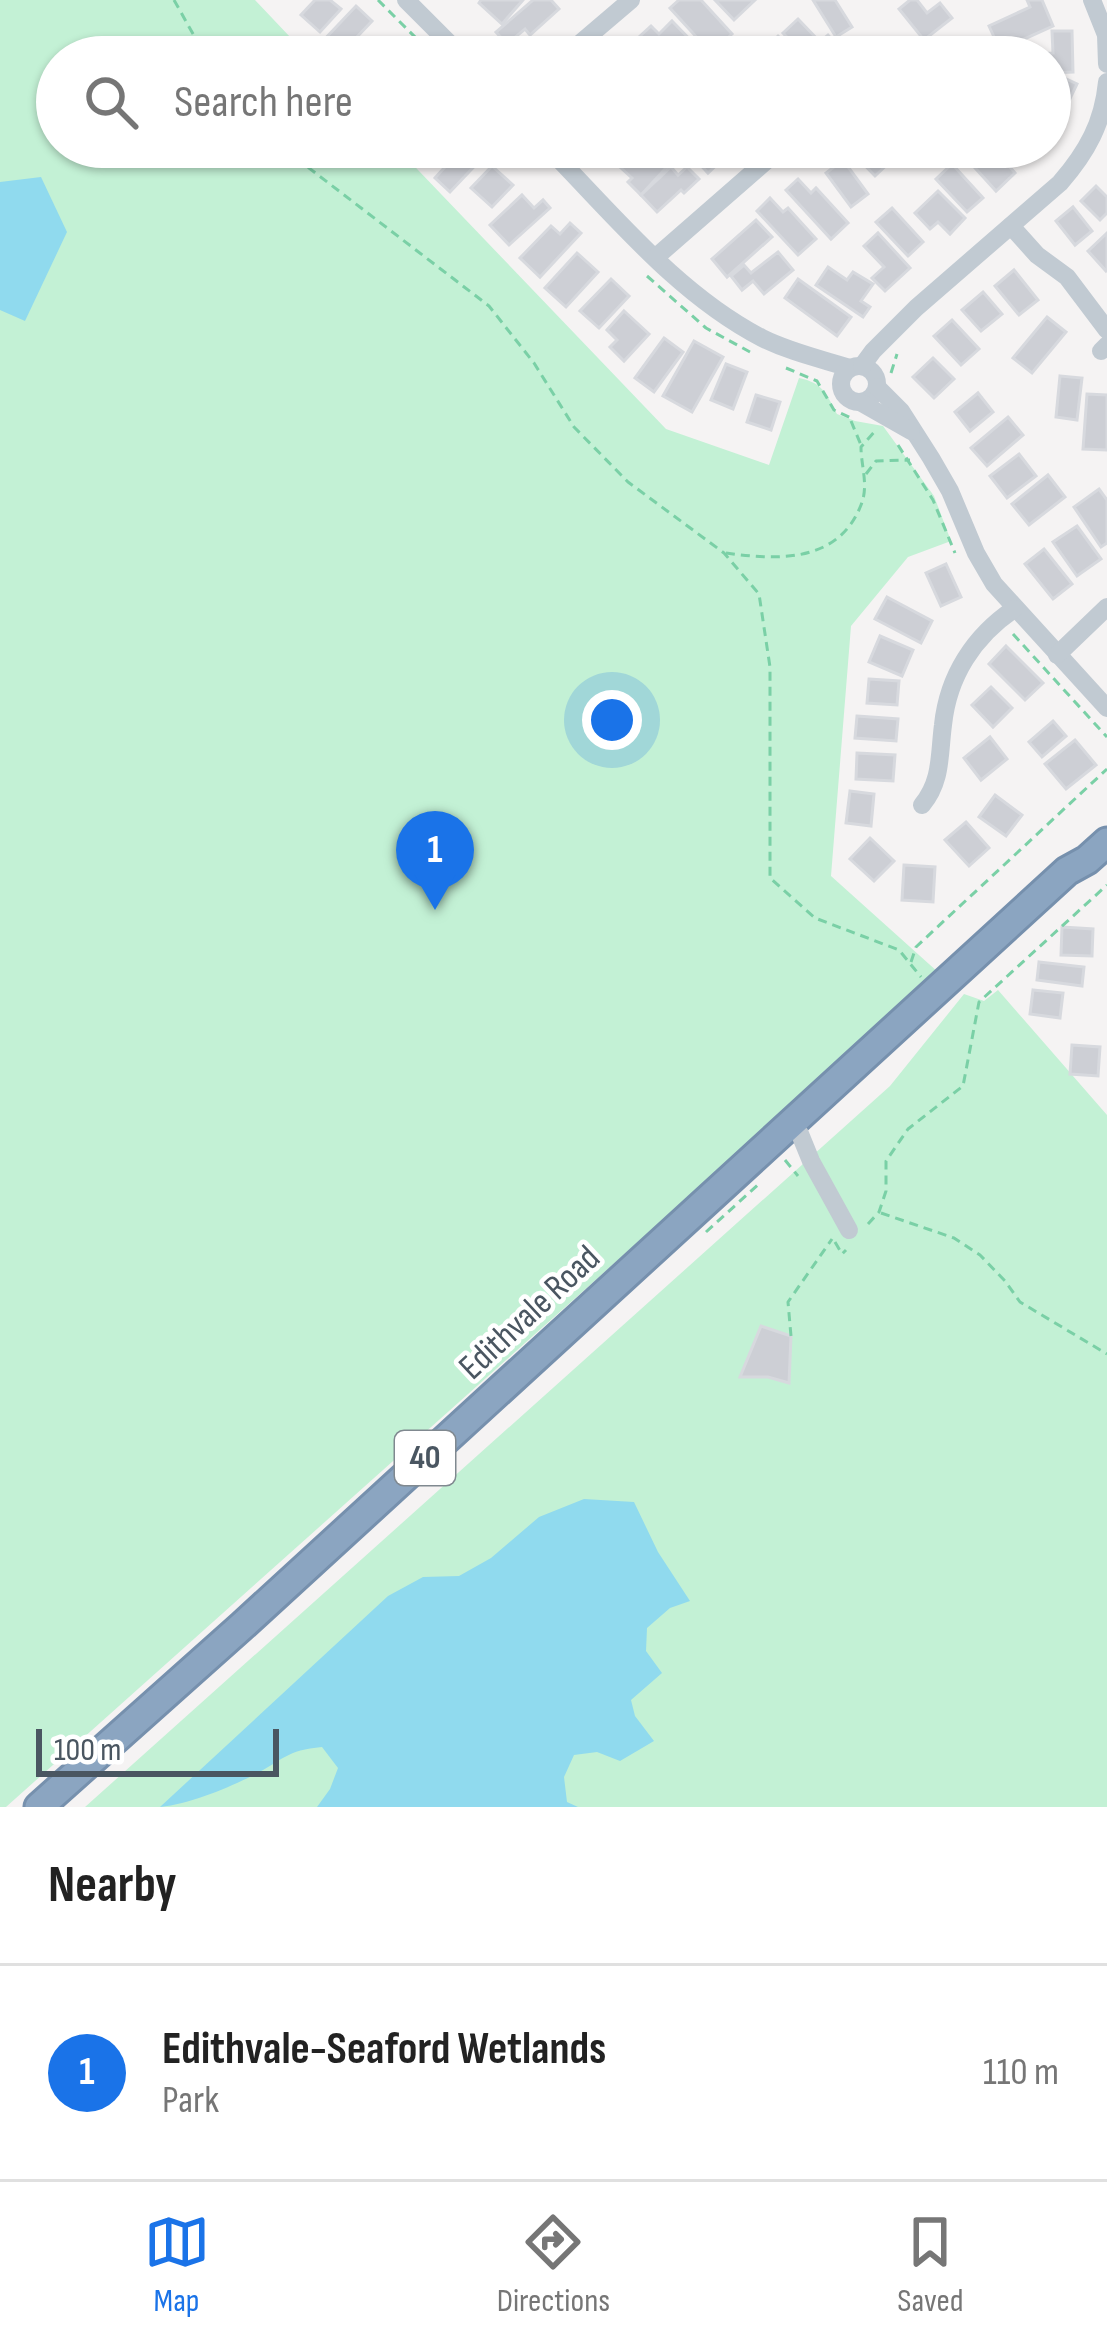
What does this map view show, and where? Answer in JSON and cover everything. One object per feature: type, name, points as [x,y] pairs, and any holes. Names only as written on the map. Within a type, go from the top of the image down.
[{"type":"highway","name":"Edithvale Road","points":[[1067,871],[1107,823]]},
{"type":"highway","name":"Edithvale Road","points":[[39,1807],[1067,871],[1107,842]]},
{"type":"street","points":[[406,0],[441,36]]},
{"type":"street","points":[[589,36],[631,0]]},
{"type":"street","points":[[1092,0],[1106,35],[1107,64]]},
{"type":"street","points":[[911,430],[842,390],[861,375],[873,351],[894,331],[1060,183],[1086,151],[1101,120],[1107,82]]},
{"type":"street","points":[[568,168],[688,288],[730,320],[795,352],[861,375],[897,406],[950,491],[1010,618],[1058,655],[1107,708]]},
{"type":"street","points":[[656,257],[758,168]]},
{"type":"street","points":[[1011,226],[1037,255],[1067,277],[1107,330]]},
{"type":"street","points":[[857,401],[872,397],[861,375]]},
{"type":"street","points":[[1058,655],[1107,607]]},
{"type":"street","points":[[922,805],[939,775],[943,721],[953,681],[983,634],[1010,618]]},
{"type":"street","points":[[791,1124],[851,1234]]},
{"type":"path","points":[[174,0],[194,36]]},
{"type":"path","points":[[181,12],[185,0]]},
{"type":"path","points":[[378,0],[414,36]]},
{"type":"path","points":[[308,168],[489,306],[534,364],[574,428],[628,482],[724,553],[759,594],[770,667],[770,878],[815,918],[899,950],[910,964],[916,947],[1107,769]]},
{"type":"path","points":[[724,553],[796,557],[812,552],[849,524],[861,506],[865,476],[848,412],[857,401]]},
{"type":"path","points":[[861,447],[880,424]]},
{"type":"path","points":[[865,476],[876,461],[910,460]]},
{"type":"path","points":[[1010,618],[1107,737]]},
{"type":"path","points":[[791,1336],[788,1302],[827,1241],[851,1234],[879,1212],[886,1191],[886,1160],[908,1129],[963,1086],[979,1002],[1107,885]]},
{"type":"path","points":[[785,1160],[798,1175]]},
{"type":"path","points":[[697,1240],[762,1181]]},
{"type":"path","points":[[879,1212],[954,1238],[980,1255],[1020,1302],[1107,1354]]},
{"type":"path","points":[[826,1226],[851,1234]]},
{"type":"green space","points":[[0,0],[255,0],[289,36],[36,36],[36,168],[416,168],[666,429],[769,465],[799,378],[823,390],[837,414],[883,426],[934,496],[951,541],[908,557],[851,626],[831,876],[939,973],[6,1807],[0,1807]]},
{"type":"green space","points":[[998,990],[1107,1115],[1107,1807],[85,1807],[890,1086],[964,994],[984,1001]]},
{"type":"water","points":[[41,177],[67,232],[25,321],[0,310],[0,182]]},
{"type":"water","points":[[584,1499],[634,1502],[658,1552],[690,1601],[670,1608],[647,1628],[646,1651],[662,1673],[631,1700],[635,1716],[654,1741],[620,1761],[597,1752],[574,1755],[564,1777],[567,1802],[578,1807],[317,1807],[338,1768],[322,1747],[292,1754],[207,1795],[160,1807],[388,1596],[423,1577],[459,1576],[491,1558],[539,1517]]},
{"type":"building","points":[[315,0],[330,0],[341,9],[320,32],[301,15]]},
{"type":"building","points":[[481,0],[523,0],[502,24]]},
{"type":"building","points":[[533,0],[551,0],[559,9],[530,35],[525,29],[517,36],[496,32]]},
{"type":"building","points":[[679,0],[701,0],[732,34],[696,36],[670,8]]},
{"type":"building","points":[[715,0],[755,0],[734,20]]},
{"type":"building","points":[[813,0],[835,0],[852,27],[835,36]]},
{"type":"building","points":[[917,0],[927,13],[940,3],[952,18],[929,36],[921,36],[899,9]]},
{"type":"building","points":[[1027,0],[1042,0],[1053,26],[1031,36],[994,36],[989,26],[1030,7]]},
{"type":"building","points":[[356,6],[372,21],[358,36],[328,36]]},
{"type":"building","points":[[798,19],[814,36],[786,36],[783,33]]},
{"type":"building","points":[[672,21],[687,36],[640,36],[651,26],[659,34]]},
{"type":"building","points":[[1052,31],[1072,31],[1073,72],[1071,36],[1052,36]]},
{"type":"building","points":[[444,168],[473,168],[450,192],[435,178]]},
{"type":"building","points":[[490,168],[513,185],[492,207],[471,188]]},
{"type":"building","points":[[621,168],[666,168],[641,195],[628,182],[632,178]]},
{"type":"building","points":[[670,168],[678,175],[688,168],[699,179],[657,212],[641,195]]},
{"type":"building","points":[[849,168],[868,194],[851,207],[826,173]]},
{"type":"building","points":[[948,168],[956,168],[983,198],[967,212],[936,179]]},
{"type":"building","points":[[975,168],[1011,168],[1015,173],[996,191]]},
{"type":"building","points":[[798,179],[811,193],[816,188],[848,223],[831,239],[786,190]]},
{"type":"building","points":[[1096,186],[1107,197],[1107,213],[1100,220],[1081,201]]},
{"type":"building","points":[[938,191],[965,218],[950,234],[938,222],[930,229],[915,213]]},
{"type":"building","points":[[522,195],[534,208],[543,200],[550,208],[509,245],[490,225]]},
{"type":"building","points":[[770,198],[783,212],[788,208],[816,239],[798,255],[757,211]]},
{"type":"building","points":[[1073,207],[1092,231],[1075,245],[1056,221]]},
{"type":"building","points":[[892,208],[923,242],[908,256],[876,222]]},
{"type":"building","points":[[756,220],[772,237],[727,277],[712,259]]},
{"type":"building","points":[[570,223],[581,233],[540,277],[520,258],[551,226],[560,234]]},
{"type":"building","points":[[878,233],[910,268],[885,291],[872,278],[884,267],[864,246]]},
{"type":"building","points":[[1107,233],[1107,270],[1106,271],[1088,251]]},
{"type":"building","points":[[778,252],[793,270],[764,294],[753,281],[742,290],[731,276],[744,265],[751,273]]},
{"type":"building","points":[[577,253],[598,272],[566,307],[545,288]]},
{"type":"building","points":[[828,267],[847,280],[853,272],[873,284],[861,301],[870,307],[863,317],[816,285]]},
{"type":"building","points":[[1014,270],[1038,300],[1019,315],[995,286]]},
{"type":"building","points":[[611,279],[629,296],[599,328],[580,311]]},
{"type":"building","points":[[798,279],[851,317],[837,336],[785,298]]},
{"type":"building","points":[[983,292],[1002,314],[981,331],[962,310]]},
{"type":"building","points":[[624,311],[649,334],[624,361],[610,347],[617,340],[607,330]]},
{"type":"building","points":[[1047,317],[1066,332],[1032,373],[1013,358]]},
{"type":"building","points":[[952,320],[979,349],[961,365],[934,336]]},
{"type":"building","points":[[664,338],[683,352],[654,392],[635,378]]},
{"type":"building","points":[[694,341],[723,357],[692,412],[663,396]]},
{"type":"building","points":[[933,358],[954,379],[934,398],[913,377]]},
{"type":"building","points":[[726,364],[747,372],[733,409],[711,400]]},
{"type":"building","points":[[1060,376],[1082,378],[1077,420],[1056,417]]},
{"type":"building","points":[[978,393],[993,412],[970,431],[955,412]]},
{"type":"building","points":[[1087,394],[1107,395],[1107,450],[1083,449]]},
{"type":"building","points":[[756,395],[780,402],[771,430],[747,422]]},
{"type":"building","points":[[1008,417],[1023,435],[987,466],[971,448]]},
{"type":"building","points":[[1019,454],[1036,476],[1007,498],[990,476]]},
{"type":"building","points":[[1048,475],[1065,497],[1029,525],[1012,504]]},
{"type":"building","points":[[1099,489],[1107,500],[1107,543],[1101,547],[1074,507]]},
{"type":"building","points":[[1077,526],[1101,559],[1077,576],[1053,542]]},
{"type":"building","points":[[1044,549],[1072,584],[1053,599],[1025,564]]},
{"type":"building","points":[[946,564],[961,597],[941,606],[926,573]]},
{"type":"building","points":[[887,597],[932,621],[921,643],[875,619]]},
{"type":"building","points":[[880,636],[913,650],[902,676],[869,662]]},
{"type":"building","points":[[1006,646],[1043,683],[1025,700],[989,664]]},
{"type":"building","points":[[869,679],[899,681],[897,705],[867,703]]},
{"type":"building","points":[[991,687],[1012,708],[993,727],[972,705]]},
{"type":"building","points":[[857,716],[898,719],[896,741],[855,738]]},
{"type":"building","points":[[1053,721],[1066,736],[1042,757],[1029,742]]},
{"type":"building","points":[[990,737],[1007,759],[981,780],[964,758]]},
{"type":"building","points":[[1075,740],[1096,765],[1066,789],[1045,764]]},
{"type":"building","points":[[857,753],[895,755],[893,781],[856,779]]},
{"type":"building","points":[[850,791],[874,794],[871,826],[846,823]]},
{"type":"building","points":[[995,795],[1022,815],[1006,836],[979,817]]},
{"type":"building","points":[[966,822],[989,848],[969,866],[945,840]]},
{"type":"building","points":[[870,838],[894,861],[874,881],[850,859]]},
{"type":"building","points":[[904,865],[935,867],[933,902],[902,900]]},
{"type":"building","points":[[1062,927],[1093,929],[1092,956],[1061,955]]},
{"type":"building","points":[[1039,962],[1084,967],[1082,986],[1037,980]]},
{"type":"building","points":[[1033,990],[1063,993],[1060,1018],[1030,1014]]},
{"type":"building","points":[[1072,1045],[1100,1047],[1098,1076],[1070,1074]]},
{"type":"building","points":[[761,1326],[791,1336],[789,1383],[740,1377]]},
{"type":"place","name":"Edithvale-Seaford Wetlands","points":[[435,910]]}]
